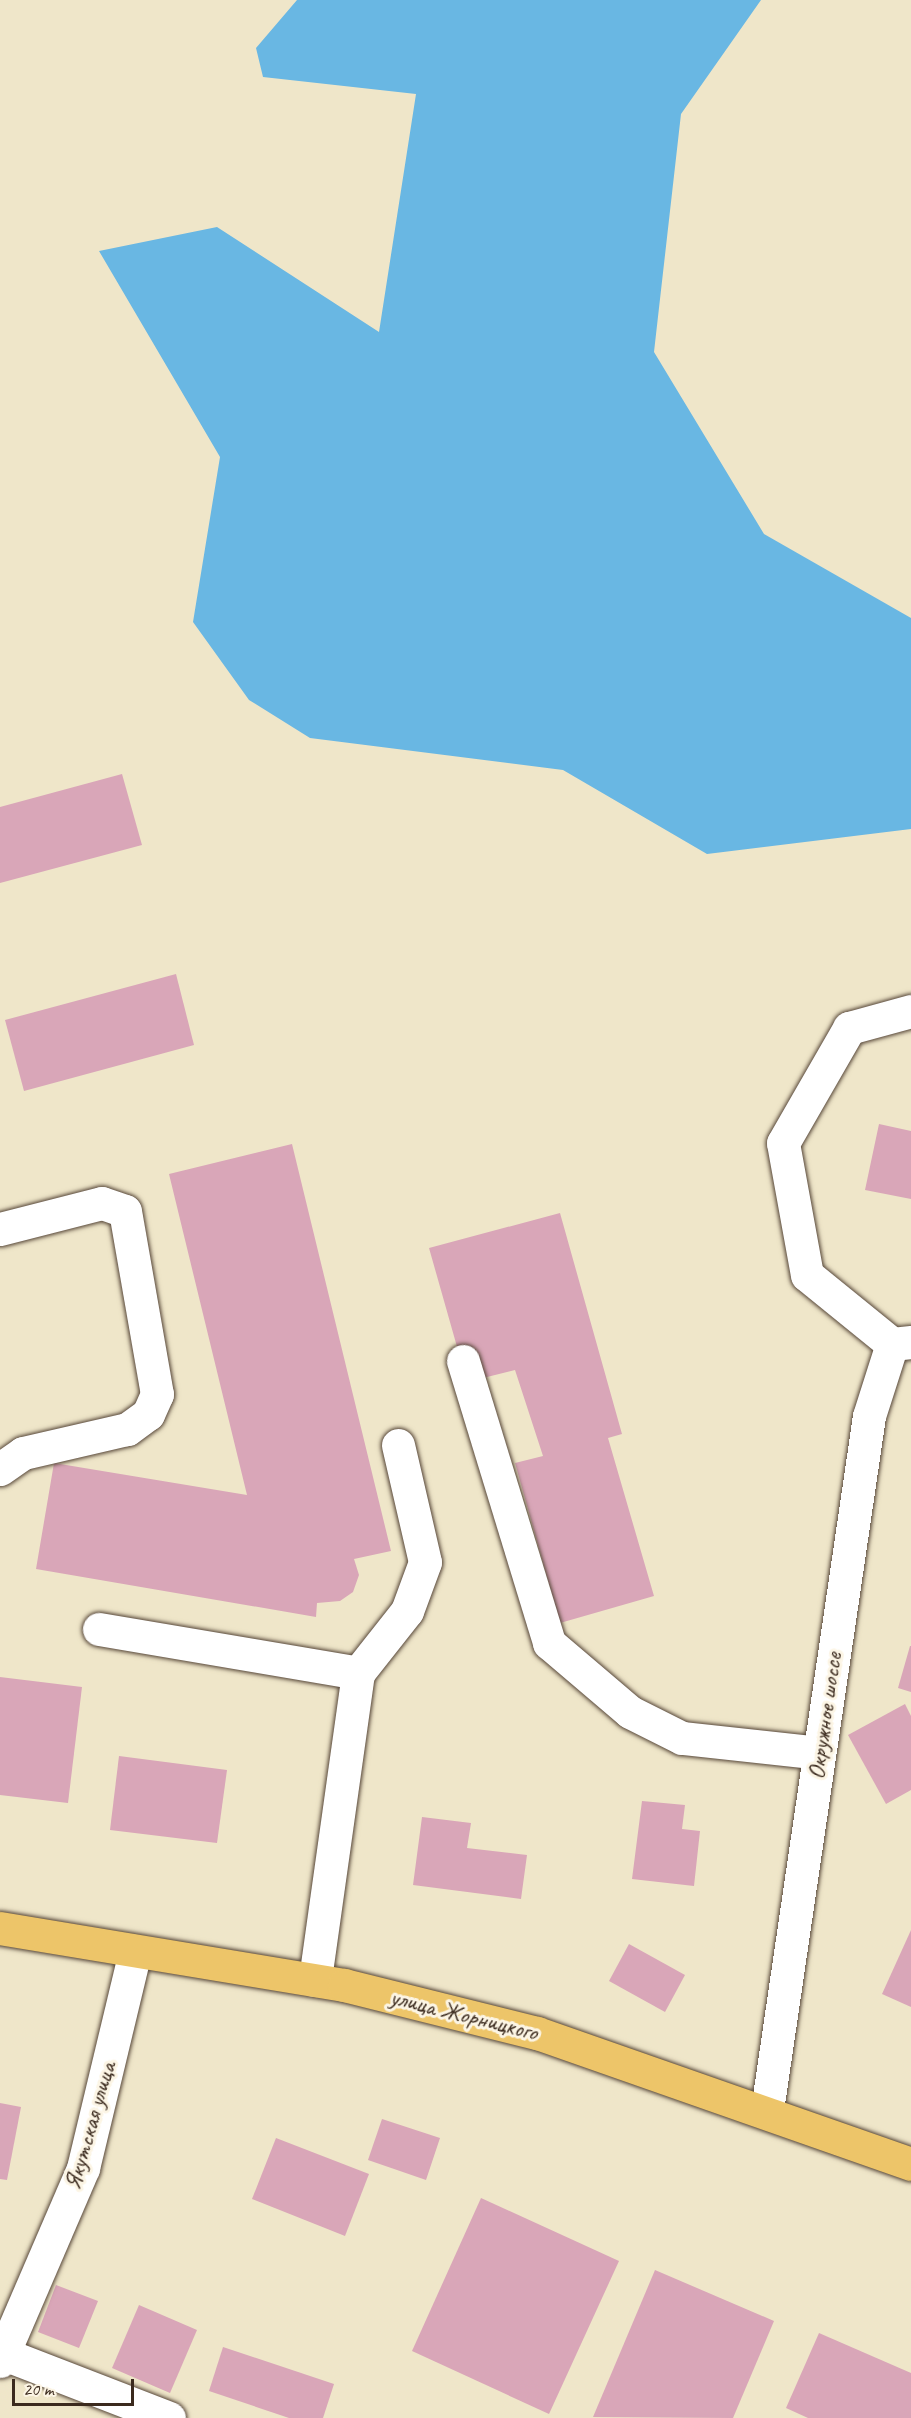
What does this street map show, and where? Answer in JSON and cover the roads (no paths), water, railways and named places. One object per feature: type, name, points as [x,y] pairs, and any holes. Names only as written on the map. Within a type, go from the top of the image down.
[{"type":"main road","name":"улица Жорницкого","points":[[0,1928],[315,1980],[537,2033],[767,2110],[911,2164]]},
{"type":"street","points":[[901,1343],[807,1275],[783,1143],[849,1028],[911,1011]]},
{"type":"street","points":[[0,1229],[102,1203],[125,1211],[157,1394],[148,1413],[127,1429],[23,1453],[0,1469]]},
{"type":"street","name":"Окружное шоссе","points":[[767,2110],[869,1416],[901,1343]]},
{"type":"street","points":[[463,1361],[549,1643],[630,1712],[682,1738],[819,1752]]},
{"type":"street","points":[[315,1980],[358,1673],[407,1611],[425,1562],[398,1445]]},
{"type":"street","points":[[99,1629],[358,1673]]},
{"type":"street","name":"Якутская улица","points":[[2,2358],[83,2168],[135,1951]]},
{"type":"street","points":[[2,2358],[169,2418]]},
{"type":"water","points":[[297,0],[761,0],[681,114],[654,352],[764,534],[911,618],[911,829],[707,854],[563,770],[310,738],[249,700],[193,622],[220,457],[99,251],[217,227],[379,332],[416,94],[263,77],[256,48]]}]
